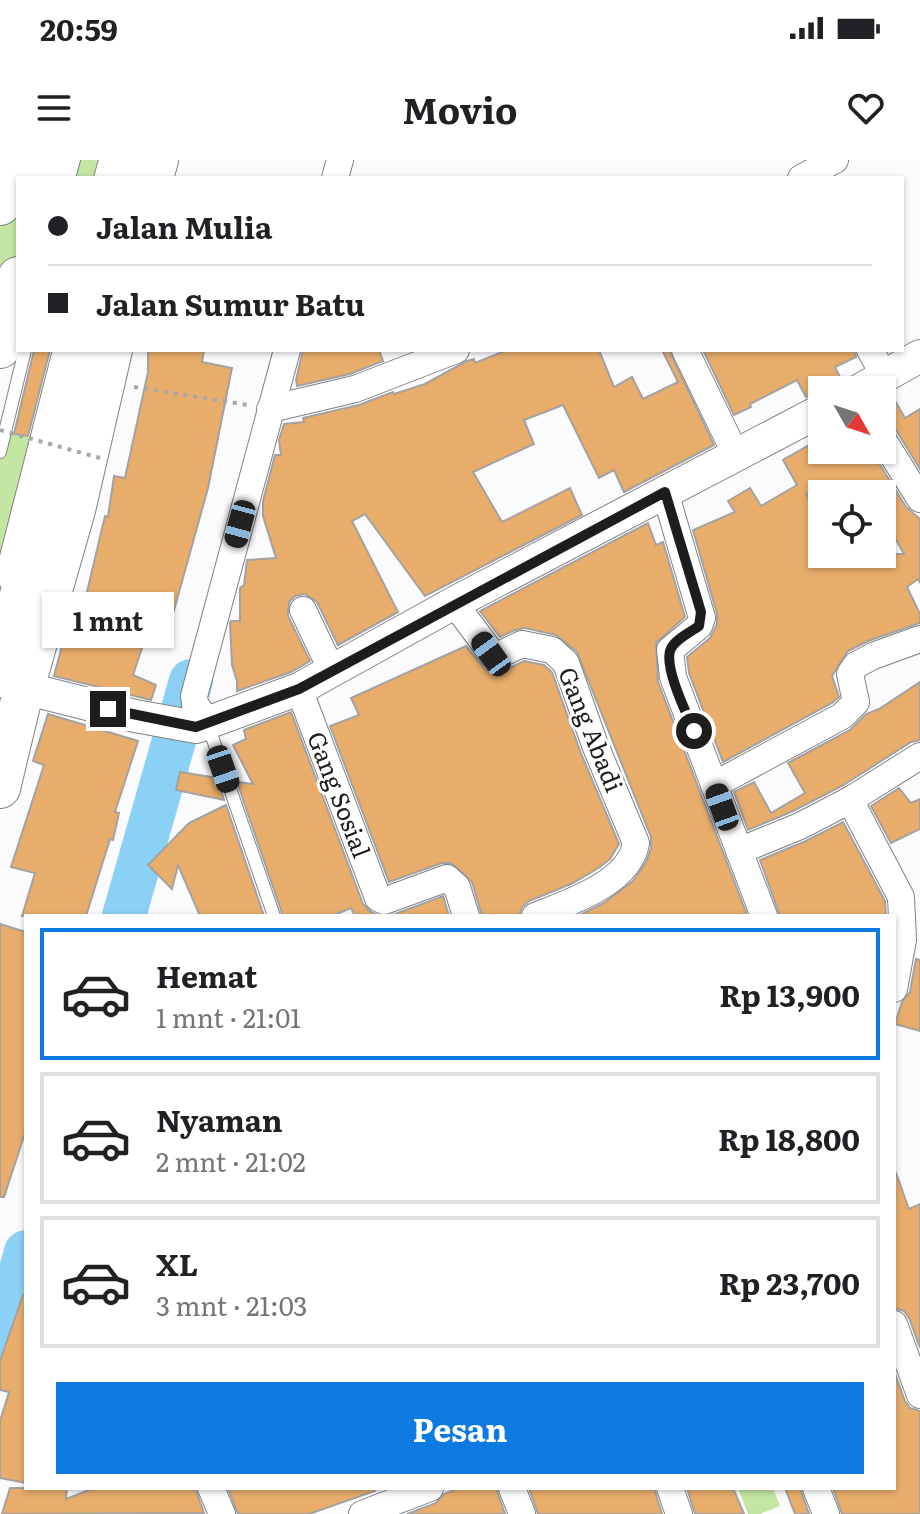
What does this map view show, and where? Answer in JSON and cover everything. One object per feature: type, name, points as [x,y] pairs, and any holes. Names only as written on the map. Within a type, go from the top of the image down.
[{"type":"main road","points":[[0,205],[12,160]]},
{"type":"main road","points":[[0,348],[16,285]]},
{"type":"main road","points":[[0,788],[12,682],[80,352]]},
{"type":"main road","points":[[12,682],[75,510],[108,366]]},
{"type":"street","points":[[805,176],[835,160]]},
{"type":"street","points":[[199,725],[194,696],[286,352]]},
{"type":"street","points":[[270,409],[355,389],[451,352]]},
{"type":"street","points":[[686,352],[736,455]]},
{"type":"street","points":[[871,372],[920,356]]},
{"type":"street","points":[[12,682],[135,716],[199,725],[299,689],[454,603],[808,417]]},
{"type":"street","points":[[896,460],[920,499]]},
{"type":"street","points":[[665,492],[702,618],[699,626],[670,650],[670,664],[763,914]]},
{"type":"street","name":"Gang Abadi","points":[[454,603],[493,655],[522,644],[552,650],[566,663],[595,745],[636,843],[628,863],[610,880],[540,914]]},
{"type":"street","points":[[303,610],[332,671]]},
{"type":"street","points":[[714,785],[842,716],[856,702],[850,674],[856,665],[920,639]]},
{"type":"street","name":"Gang Sosial","points":[[299,689],[379,899],[384,901],[447,878],[457,887],[465,914]]},
{"type":"street","points":[[739,851],[800,826],[850,800],[920,756]]},
{"type":"street","points":[[850,800],[901,897],[903,940],[896,978]]},
{"type":"street","points":[[896,1329],[920,1395]]},
{"type":"street","points":[[212,1490],[222,1514]]},
{"type":"street","points":[[371,1506],[423,1490]]},
{"type":"street","points":[[513,1490],[522,1514]]},
{"type":"street","points":[[671,1490],[679,1514]]},
{"type":"street","points":[[817,1490],[826,1514]]},
{"type":"lane","points":[[0,452],[25,352]]},
{"type":"lane","points":[[0,580],[58,352]]},
{"type":"lane","points":[[199,725],[273,914]]},
{"type":"path","points":[[108,366],[234,403]]},
{"type":"path","points":[[0,430],[100,458]]},
{"type":"green space","points":[[74,160],[105,160],[101,176],[70,176]]},
{"type":"green space","points":[[16,181],[16,290],[0,352],[0,206]]},
{"type":"green space","points":[[5,432],[36,438],[0,576],[0,452]]},
{"type":"green space","points":[[739,1490],[774,1490],[780,1506],[760,1514],[748,1514]]},
{"type":"building","points":[[34,352],[49,352],[28,436],[14,434]]},
{"type":"building","points":[[148,352],[204,352],[202,362],[232,368],[208,488],[173,614],[170,613],[164,635],[148,630],[133,675],[156,685],[151,700],[54,676],[67,627],[78,630],[105,516],[108,517],[114,476],[125,478],[148,372]]},
{"type":"building","points":[[303,352],[380,352],[383,361],[350,374],[297,386]]},
{"type":"building","points":[[502,352],[600,352],[614,387],[632,377],[643,399],[678,382],[663,352],[670,352],[714,445],[624,492],[614,470],[599,478],[563,405],[524,420],[534,444],[473,472],[502,522],[570,488],[582,515],[425,596],[365,514],[352,521],[398,612],[338,645],[317,602],[305,594],[295,596],[289,602],[288,616],[310,661],[291,672],[237,691],[230,623],[240,621],[240,588],[244,585],[247,560],[276,558],[263,516],[263,501],[275,455],[281,455],[279,440],[284,424],[304,422],[303,418],[394,394],[425,384],[467,361],[474,359],[475,363]]},
{"type":"building","points":[[704,352],[855,352],[856,357],[835,367],[840,376],[808,376],[808,396],[797,380],[750,404],[751,407],[734,415]]},
{"type":"building","points":[[896,403],[905,418],[920,409],[920,469],[896,430]]},
{"type":"building","points":[[808,446],[808,464],[880,464],[889,480],[808,480],[808,568],[896,568],[896,554],[904,554],[896,540],[896,491],[906,507],[920,519],[920,583],[918,579],[907,587],[920,614],[920,623],[848,651],[832,676],[839,697],[723,762],[689,673],[687,657],[710,638],[717,624],[717,614],[693,530],[735,512],[728,501],[750,488],[761,506],[797,485],[783,460]]},
{"type":"building","points":[[648,523],[656,545],[663,542],[685,617],[656,643],[658,682],[747,914],[582,914],[604,903],[633,881],[646,862],[651,837],[577,652],[556,635],[525,628],[500,637],[480,611]]},
{"type":"building","points":[[466,646],[486,670],[505,670],[524,661],[544,665],[552,672],[580,751],[619,844],[610,859],[600,867],[573,883],[529,901],[520,914],[481,914],[472,882],[451,863],[442,863],[389,882],[330,726],[359,715],[351,698]]},
{"type":"building","points":[[920,682],[920,740],[911,742],[842,786],[748,830],[734,792],[754,782],[771,813],[805,793],[788,763],[850,730],[866,714]]},
{"type":"building","points":[[291,712],[363,904],[375,914],[354,914],[351,908],[337,914],[282,914],[237,782],[253,784],[233,745],[246,739],[244,730]]},
{"type":"building","points":[[48,714],[138,741],[115,812],[119,813],[113,840],[110,839],[87,914],[22,916],[35,873],[11,867],[44,765],[33,761]]},
{"type":"building","points":[[180,772],[217,778],[224,800],[176,790]]},
{"type":"building","points":[[899,788],[911,803],[920,799],[920,829],[891,843],[871,806]]},
{"type":"building","points":[[226,805],[263,914],[199,914],[178,865],[172,889],[148,865],[189,823]]},
{"type":"building","points":[[843,822],[885,901],[886,914],[779,914],[760,860]]},
{"type":"building","points":[[443,896],[448,914],[395,914]]},
{"type":"building","points":[[0,924],[24,931],[24,1136],[4,1197],[0,1197]]},
{"type":"building","points":[[916,959],[920,960],[920,1031],[896,1024],[902,1002],[910,992]]},
{"type":"building","points":[[896,1173],[909,1209],[920,1204],[920,1348],[904,1311],[896,1309]]},
{"type":"building","points":[[24,1295],[24,1483],[0,1478],[0,1421],[9,1392],[0,1390],[0,1361]]},
{"type":"building","points":[[896,1376],[905,1401],[910,1408],[920,1411],[920,1514],[842,1514],[834,1490],[896,1490]]},
{"type":"building","points":[[10,1488],[67,1490],[66,1499],[89,1490],[196,1490],[204,1513],[2,1514]]},
{"type":"building","points":[[229,1490],[375,1491],[309,1514],[238,1514]]},
{"type":"building","points":[[454,1490],[497,1490],[505,1514],[407,1514],[436,1503],[444,1494]]},
{"type":"building","points":[[530,1490],[655,1490],[662,1514],[538,1514]]},
{"type":"building","points":[[688,1490],[734,1490],[744,1514],[695,1514]]},
{"type":"building","points":[[786,1490],[801,1490],[809,1514],[795,1514]]},
{"type":"waterway","points":[[125,914],[191,681]]},
{"type":"waterway","points":[[0,1342],[24,1259]]},
{"type":"route","points":[[108,709],[196,727],[299,689],[665,492],[702,618],[699,626],[670,650],[673,677],[694,731]]}]
